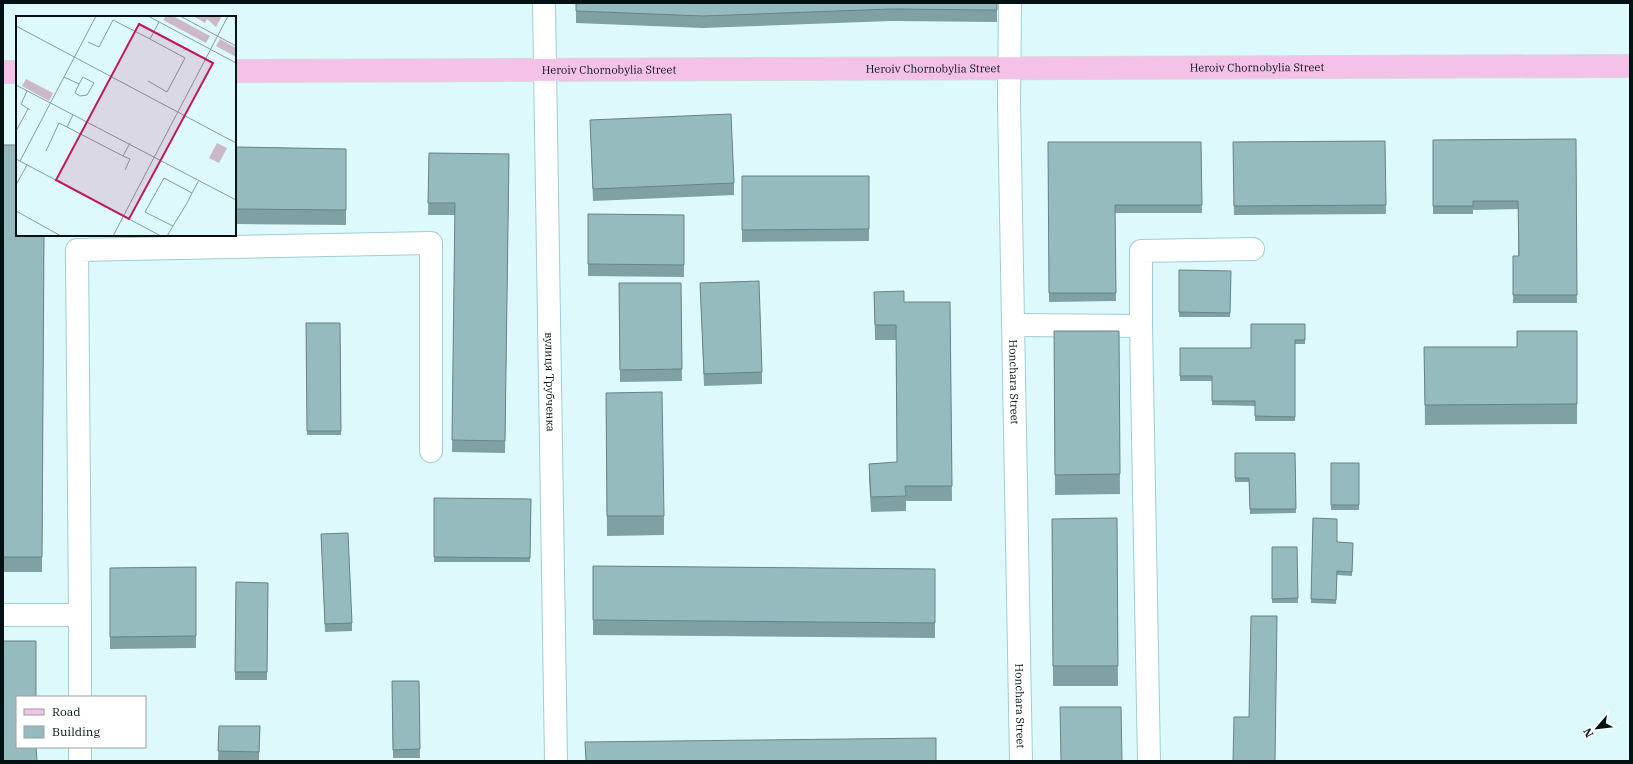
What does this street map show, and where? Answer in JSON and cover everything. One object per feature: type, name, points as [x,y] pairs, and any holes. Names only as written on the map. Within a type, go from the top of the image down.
[{"type":"main road","name":"Heroiv Chornobylia Street","points":[[236,71],[1630,66]]},
{"type":"main road","points":[[3,72],[16,72]]},
{"type":"street","name":"вулиця Трубченка","points":[[544,3],[556,761]]},
{"type":"street","name":"Honchara Street","points":[[1010,3],[1013,325],[1021,761]]},
{"type":"street","points":[[80,696],[77,250],[431,243],[431,451]]},
{"type":"street","points":[[1149,761],[1141,251],[1253,249]]},
{"type":"street","points":[[1013,325],[1141,326]]},
{"type":"street","points":[[3,615],[80,615]]},
{"type":"street","points":[[80,748],[80,761]]},
{"type":"building","points":[[576,3],[997,3],[997,10],[891,9],[703,16],[576,11]]},
{"type":"building","points":[[731,114],[734,183],[593,189],[590,120]]},
{"type":"building","points":[[1576,139],[1577,295],[1513,295],[1513,256],[1519,256],[1518,201],[1473,201],[1473,206],[1433,206],[1433,140]]},
{"type":"building","points":[[1385,141],[1386,205],[1234,206],[1233,142]]},
{"type":"building","points":[[1048,142],[1201,142],[1202,205],[1115,205],[1116,293],[1049,293]]},
{"type":"building","points":[[3,145],[16,145],[16,236],[44,236],[42,557],[3,557]]},
{"type":"building","points":[[236,147],[346,149],[346,210],[236,209]]},
{"type":"building","points":[[429,153],[509,154],[505,441],[452,440],[455,203],[428,203]]},
{"type":"building","points":[[742,176],[869,176],[869,229],[742,230]]},
{"type":"building","points":[[588,214],[684,215],[684,265],[588,264]]},
{"type":"building","points":[[1179,270],[1231,271],[1230,313],[1179,312]]},
{"type":"building","points":[[759,281],[762,372],[704,374],[700,283]]},
{"type":"building","points":[[619,283],[681,283],[682,369],[620,370]]},
{"type":"building","points":[[904,291],[904,302],[950,302],[952,486],[905,486],[906,496],[871,497],[869,464],[897,462],[896,325],[875,325],[874,292]]},
{"type":"building","points":[[306,323],[340,323],[341,431],[307,431]]},
{"type":"building","points":[[1251,324],[1305,324],[1305,340],[1295,340],[1295,417],[1255,416],[1255,401],[1212,401],[1212,376],[1180,376],[1180,348],[1251,348]]},
{"type":"building","points":[[1054,331],[1119,331],[1120,474],[1055,475]]},
{"type":"building","points":[[1517,331],[1577,331],[1577,404],[1425,405],[1424,347],[1517,347]]},
{"type":"building","points":[[662,392],[664,516],[607,516],[606,393]]},
{"type":"building","points":[[1235,453],[1295,453],[1296,509],[1250,509],[1249,478],[1235,478]]},
{"type":"building","points":[[1331,463],[1359,463],[1359,505],[1331,505]]},
{"type":"building","points":[[434,498],[531,499],[530,558],[434,557]]},
{"type":"building","points":[[1117,518],[1118,666],[1053,666],[1052,519]]},
{"type":"building","points":[[1313,518],[1337,519],[1337,542],[1353,543],[1352,572],[1337,571],[1336,600],[1311,599]]},
{"type":"building","points":[[348,533],[352,623],[325,624],[321,534]]},
{"type":"building","points":[[1272,547],[1297,547],[1298,598],[1272,599]]},
{"type":"building","points":[[593,566],[935,569],[935,623],[593,620]]},
{"type":"building","points":[[196,567],[196,636],[110,637],[110,568]]},
{"type":"building","points":[[236,582],[268,583],[267,672],[235,672]]},
{"type":"building","points":[[1251,616],[1277,616],[1275,761],[1233,761],[1234,717],[1249,717]]},
{"type":"building","points":[[3,641],[36,641],[36,696],[16,696],[16,748],[36,748],[37,761],[3,761]]},
{"type":"building","points":[[392,681],[419,681],[420,749],[393,750]]},
{"type":"building","points":[[1060,707],[1121,707],[1122,761],[1061,761]]},
{"type":"building","points":[[219,726],[260,726],[259,752],[218,751]]},
{"type":"building","points":[[936,738],[936,761],[586,761],[585,742]]}]
